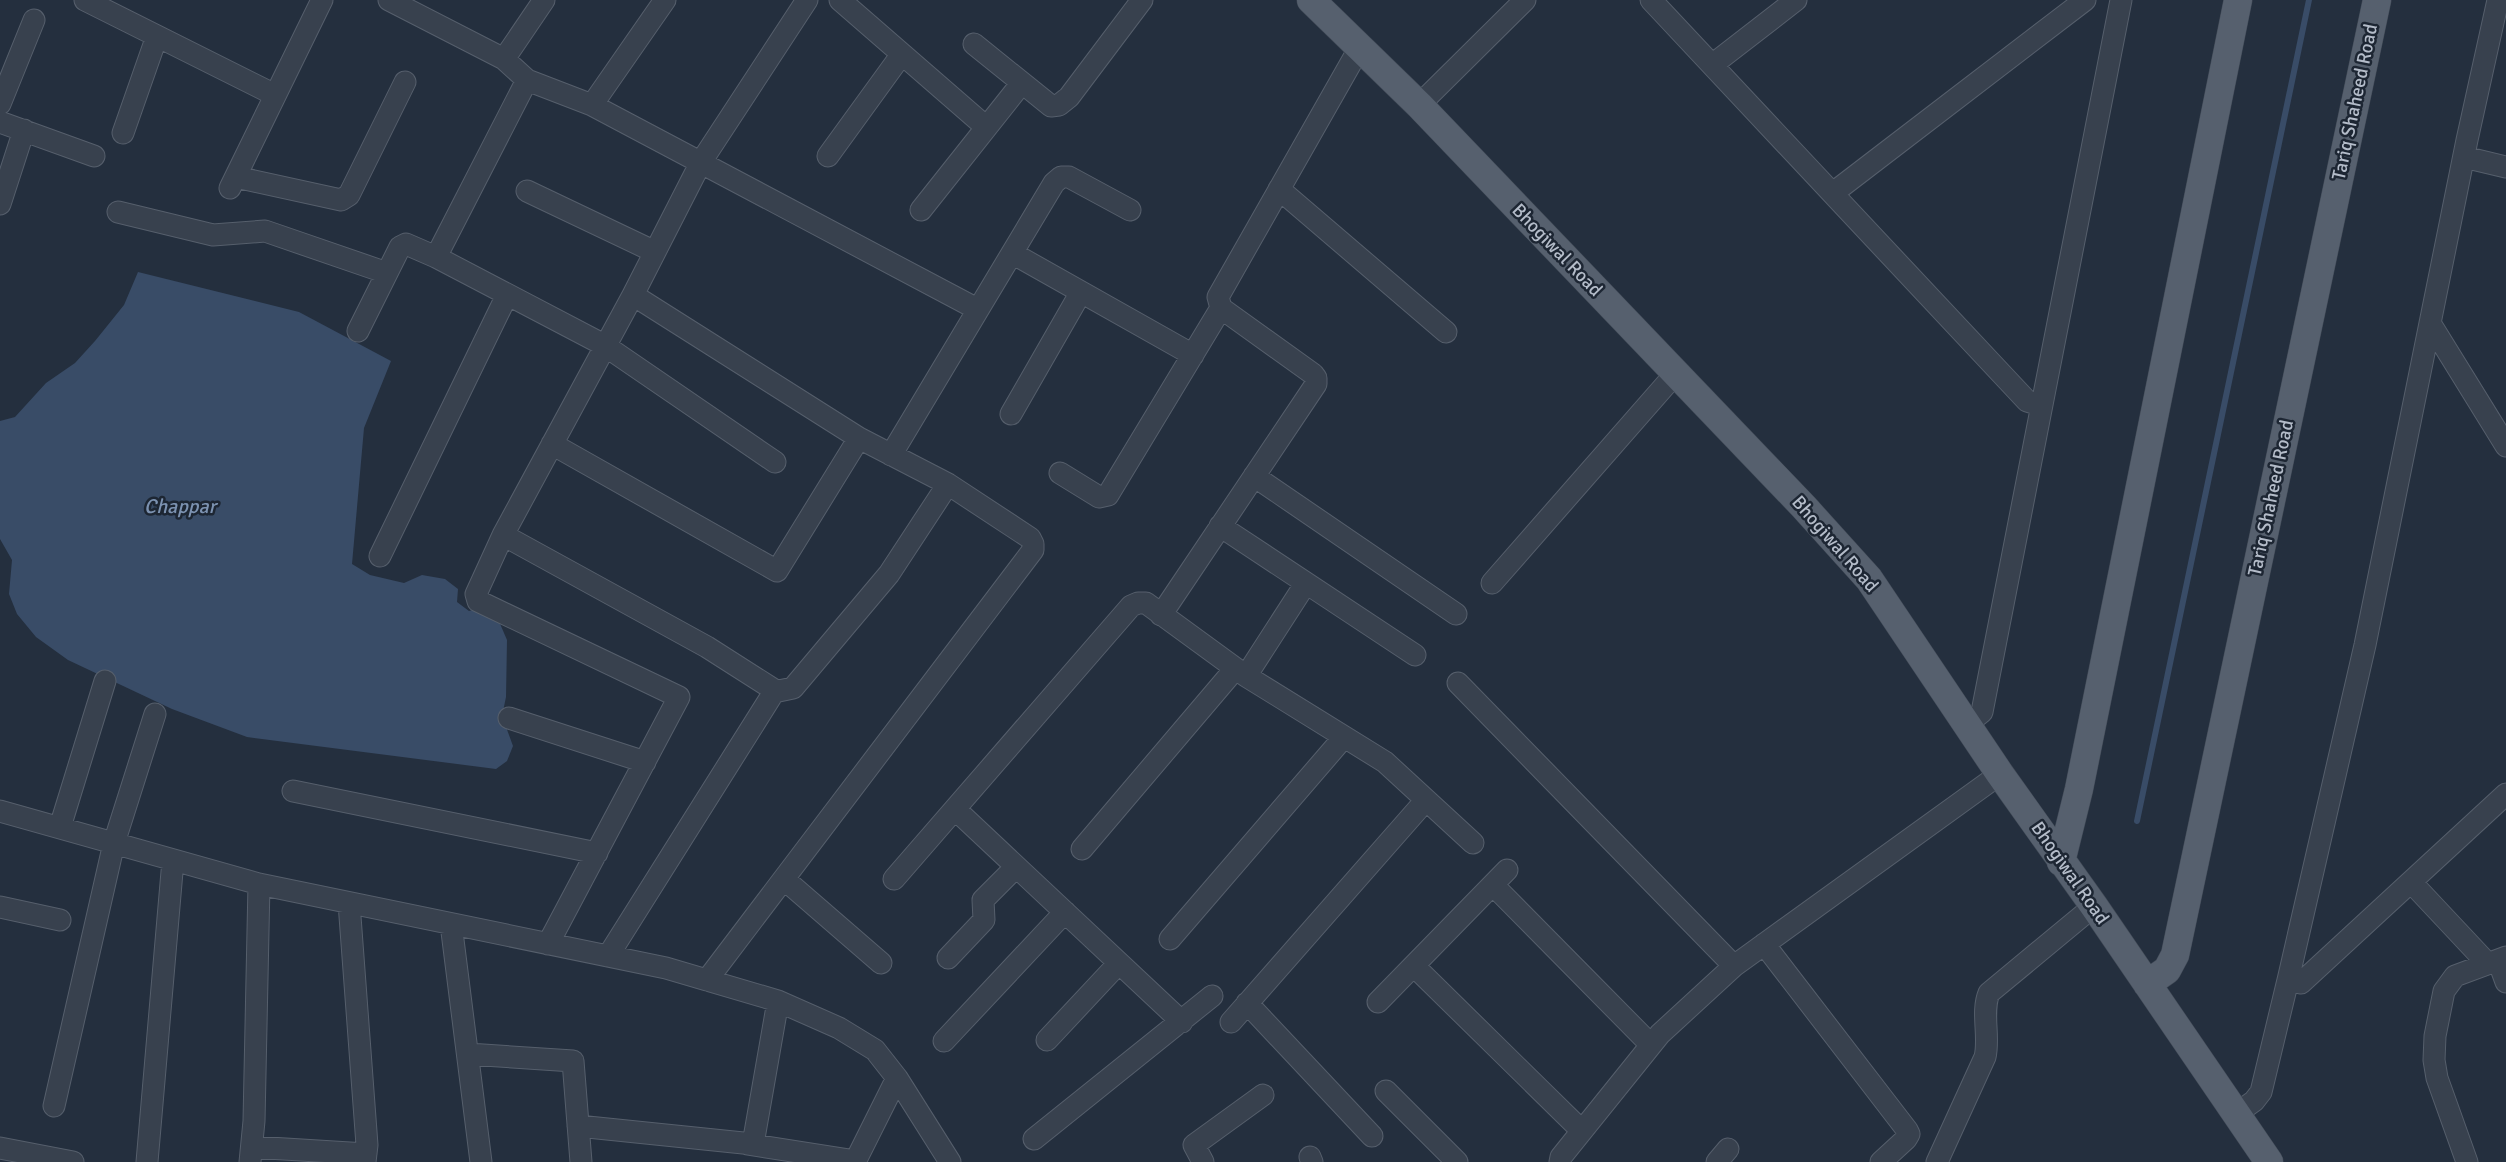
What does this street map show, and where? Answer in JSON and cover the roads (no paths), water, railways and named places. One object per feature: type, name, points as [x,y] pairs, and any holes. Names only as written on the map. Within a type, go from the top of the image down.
[{"type":"main road","name":"Bhogiwal Road","points":[[1311,0],[1419,105],[1804,507],[1869,579],[2000,774],[2094,906],[2269,1162]]},
{"type":"main road","points":[[2061,862],[2081,779],[2238,0]]},
{"type":"main road","name":"Tariq Shaheed Road","points":[[2147,984],[2167,970],[2175,955],[2377,0]]},
{"type":"street","points":[[85,0],[275,95]]},
{"type":"street","points":[[322,0],[233,183],[340,200],[345,198],[349,195],[404,82]]},
{"type":"street","points":[[389,0],[504,60],[526,80],[592,105],[977,309]]},
{"type":"street","points":[[504,60],[544,0]]},
{"type":"street","points":[[592,105],[665,0]]},
{"type":"street","points":[[548,944],[679,697],[478,601],[476,594],[504,535],[633,295],[701,162],[807,0]]},
{"type":"street","points":[[840,0],[986,127]]},
{"type":"street","points":[[974,44],[1021,84],[1051,106],[1059,105],[1069,97],[1142,0]]},
{"type":"street","points":[[1419,105],[1525,0]]},
{"type":"street","points":[[1651,0],[2027,401],[2040,405]]},
{"type":"street","points":[[1712,65],[1796,0]]},
{"type":"street","points":[[1833,193],[2084,0]]},
{"type":"street","points":[[1967,724],[1982,712],[2040,405],[2121,0]]},
{"type":"street","points":[[2236,1114],[2254,1101],[2261,1092],[2288,980],[2365,645],[2464,157],[2498,0]]},
{"type":"street","points":[[0,104],[34,20]]},
{"type":"street","points":[[123,133],[157,36]]},
{"type":"street","points":[[1161,615],[1316,384],[1316,378],[1313,374],[1221,308],[1218,297],[1360,48]]},
{"type":"street","points":[[828,156],[902,54]]},
{"type":"street","points":[[436,257],[526,80]]},
{"type":"street","points":[[921,210],[1021,84]]},
{"type":"street","points":[[0,122],[94,156]]},
{"type":"street","points":[[0,204],[24,130]]},
{"type":"street","points":[[2464,157],[2506,167]]},
{"type":"street","points":[[891,455],[1054,183],[1061,177],[1069,177],[1130,210]]},
{"type":"street","points":[[1279,189],[1446,332]]},
{"type":"street","points":[[527,191],[655,252]]},
{"type":"street","points":[[118,212],[213,235],[265,231],[387,273]]},
{"type":"street","points":[[358,331],[387,273],[403,245],[406,244],[436,257],[604,346],[775,462]]},
{"type":"street","points":[[1012,253],[1193,355]]},
{"type":"street","points":[[1011,414],[1081,292]]},
{"type":"street","points":[[380,556],[508,295]]},
{"type":"street","points":[[633,295],[859,438],[948,484],[1030,538],[1033,544],[1033,550],[707,980]]},
{"type":"street","points":[[1060,473],[1099,496],[1108,495],[1221,308]]},
{"type":"street","points":[[2430,323],[2506,446]]},
{"type":"street","points":[[1492,583],[1676,373]]},
{"type":"street","points":[[552,444],[777,571],[859,438]]},
{"type":"street","points":[[1254,476],[1456,614]]},
{"type":"street","points":[[504,535],[708,647],[776,690],[793,688],[889,574],[948,484]]},
{"type":"street","points":[[1220,526],[1415,655]]},
{"type":"street","points":[[1082,849],[1241,673],[1306,583]]},
{"type":"street","points":[[894,879],[1130,606],[1138,602],[1146,603],[1241,673],[1385,762],[1473,843]]},
{"type":"street","points":[[60,827],[105,681]]},
{"type":"street","points":[[1458,683],[1734,966]]},
{"type":"street","points":[[608,956],[776,690]]},
{"type":"street","points":[[54,1106],[114,843],[155,714]]},
{"type":"street","points":[[510,718],[645,762]]},
{"type":"street","points":[[1170,939],[1344,737]]},
{"type":"street","points":[[1560,1162],[1582,1131],[1660,1034],[1734,966],[2000,774]]},
{"type":"street","points":[[292,791],[597,853]]},
{"type":"street","points":[[2288,980],[2301,984],[2506,794]]},
{"type":"street","points":[[1231,1022],[1426,800]]},
{"type":"street","points":[[955,809],[1182,1022]]},
{"type":"street","points":[[0,811],[259,884],[666,968],[778,1001],[839,1028],[875,1050],[897,1078],[950,1162]]},
{"type":"street","points":[[147,1162],[173,860]]},
{"type":"street","points":[[948,958],[984,920],[983,900],[1016,867]]},
{"type":"street","points":[[1378,1002],[1507,870]]},
{"type":"street","points":[[784,879],[881,963]]},
{"type":"street","points":[[2411,882],[2497,960],[2506,982]]},
{"type":"street","points":[[259,884],[251,1155],[365,1158],[349,903]]},
{"type":"street","points":[[1492,885],[1651,1045]]},
{"type":"street","points":[[1937,1162],[1985,1057],[1988,1046],[1986,1002],[1989,993],[2094,906]]},
{"type":"street","points":[[0,907],[60,920]]},
{"type":"street","points":[[944,1041],[1065,912]]},
{"type":"street","points":[[451,924],[481,1162]]},
{"type":"street","points":[[1764,944],[1907,1130],[1909,1134],[1906,1139],[1881,1162]]},
{"type":"street","points":[[2467,1162],[2437,1078],[2434,1060],[2435,1036],[2444,991],[2449,984],[2456,976],[2497,960]]},
{"type":"street","points":[[1046,1040],[1119,963]]},
{"type":"street","points":[[1414,966],[1582,1131]]},
{"type":"street","points":[[1034,1139],[1212,996]]},
{"type":"street","points":[[747,1144],[753,1144],[778,1001]]},
{"type":"street","points":[[1247,1004],[1372,1136]]},
{"type":"street","points":[[468,1054],[573,1061],[581,1162]]},
{"type":"street","points":[[578,1126],[747,1144],[856,1162],[897,1078]]},
{"type":"street","points":[[1386,1091],[1457,1162]]},
{"type":"street","points":[[1202,1162],[1194,1145],[1263,1095]]},
{"type":"street","points":[[0,1148],[73,1162]]},
{"type":"water","name":"Chappar","points":[[138,272],[299,312],[391,361],[364,428],[352,564],[370,575],[404,583],[422,575],[445,579],[458,589],[457,602],[469,611],[476,609],[498,619],[507,640],[506,697],[502,716],[513,746],[507,761],[496,769],[247,737],[172,709],[68,660],[36,637],[17,614],[9,594],[12,560],[0,539],[0,421],[15,417],[46,383],[75,363],[124,305]]},
{"type":"waterway","points":[[2137,821],[2309,0]]}]
